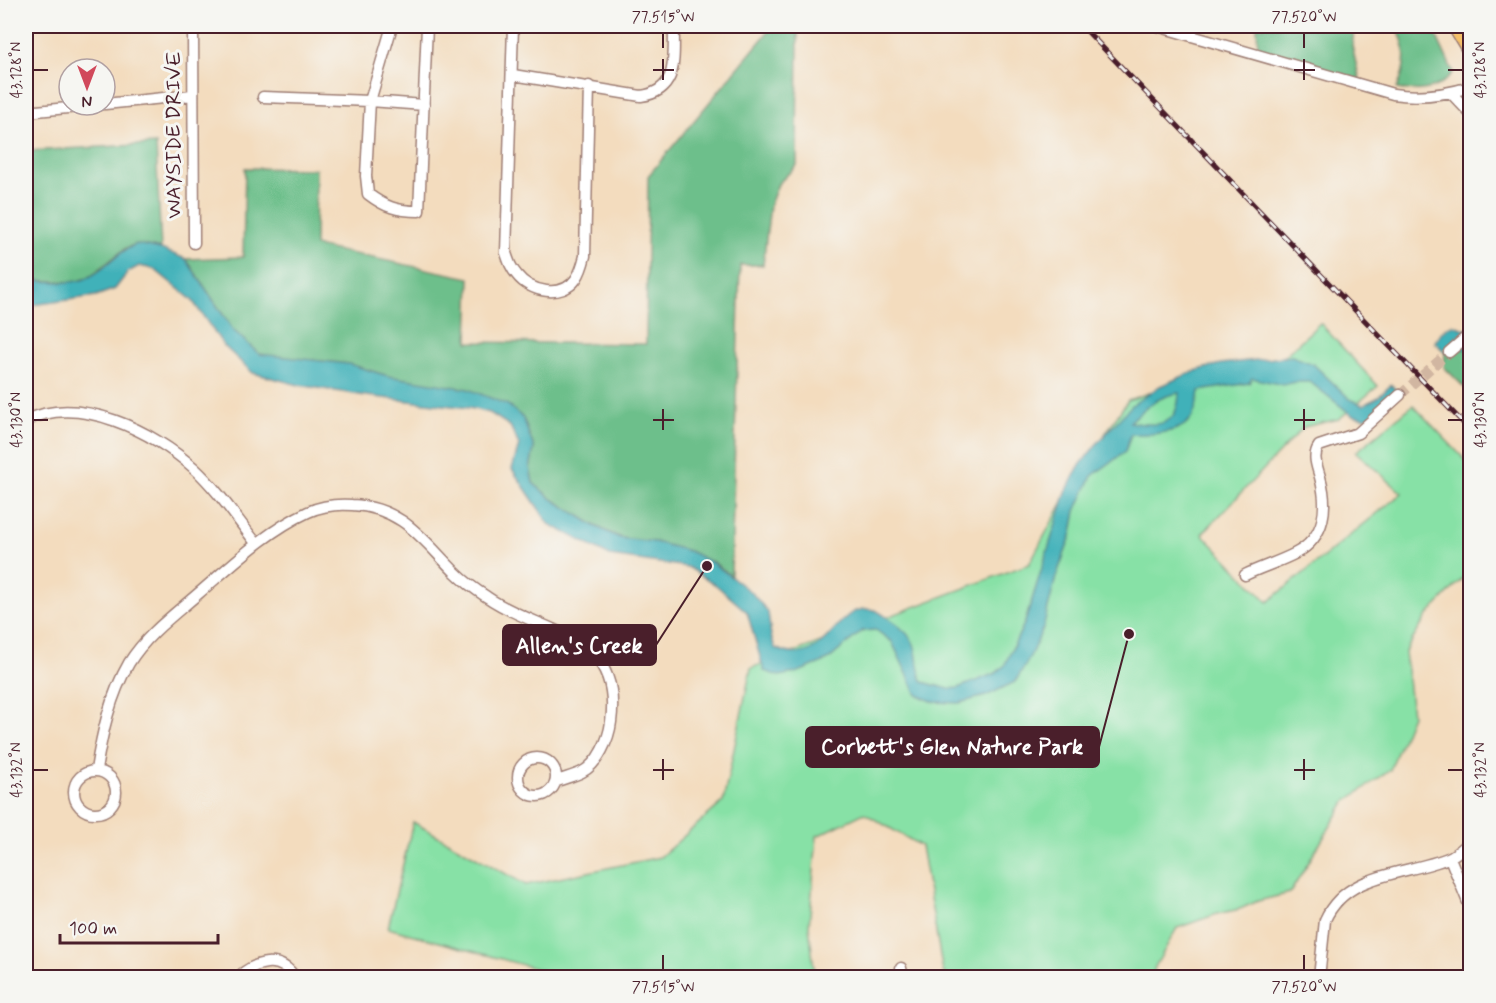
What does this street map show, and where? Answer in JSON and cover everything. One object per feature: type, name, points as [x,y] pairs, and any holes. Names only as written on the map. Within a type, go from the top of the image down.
[{"type":"main road","points":[[1456,26],[1470,49]]},
{"type":"street","name":"WAYSIDE DRIVE","points":[[193,26],[194,243]]},
{"type":"street","points":[[392,26],[370,101],[366,176],[368,194],[390,208],[401,211],[418,211],[427,26]]},
{"type":"street","points":[[513,26],[506,253],[510,266],[518,277],[529,286],[543,291],[566,288],[575,280],[585,256],[589,86]]},
{"type":"street","points":[[513,75],[640,96],[658,91],[670,79],[673,69],[674,26]]},
{"type":"street","points":[[1157,26],[1393,94],[1426,96],[1451,93],[1470,87]]},
{"type":"street","points":[[1451,93],[1470,113]]},
{"type":"street","points":[[117,103],[193,95]]},
{"type":"street","points":[[263,97],[423,105]]},
{"type":"street","points":[[26,112],[57,109]]},
{"type":"street","points":[[1452,350],[1470,334]]},
{"type":"street","points":[[1245,575],[1295,554],[1309,543],[1318,530],[1326,506],[1324,490],[1315,461],[1319,446],[1358,433],[1400,395]]},
{"type":"street","points":[[26,422],[51,412],[70,412],[94,415],[144,433],[174,451],[196,470],[256,543]]},
{"type":"street","points":[[96,770],[107,715],[129,663],[157,629],[256,543],[285,524],[310,510],[353,505],[391,514],[408,524],[455,572],[489,599],[570,636],[596,658],[608,678],[612,703],[607,740],[597,757],[584,771],[557,781]]},
{"type":"street","points":[[96,770],[102,771],[113,780],[117,793],[115,800],[106,811],[92,813],[80,807],[76,801],[74,787],[82,775],[96,770]]},
{"type":"street","points":[[1319,978],[1325,920],[1328,912],[1342,895],[1362,883],[1450,858],[1470,842]]},
{"type":"street","points":[[1450,858],[1470,907]]},
{"type":"street","points":[[237,978],[256,964],[271,963],[287,968],[295,978]]},
{"type":"green space","points":[[773,26],[798,26],[797,165],[778,184],[770,205],[763,265],[740,265],[731,576],[713,562],[655,542],[621,538],[595,526],[552,499],[533,483],[530,468],[534,448],[523,418],[349,364],[259,355],[233,330],[186,259],[243,257],[245,168],[316,169],[315,246],[470,278],[468,342],[646,344],[648,176]]},
{"type":"green space","points":[[1257,26],[1355,26],[1352,46],[1360,81],[1258,52]]},
{"type":"green space","points":[[1395,26],[1432,26],[1453,72],[1448,78],[1428,89],[1413,91],[1397,89],[1405,57],[1402,41]]},
{"type":"green space","points":[[156,144],[161,249],[137,244],[126,248],[88,278],[75,282],[26,280],[27,151]]},
{"type":"green space","points":[[1320,323],[1378,386],[1339,419],[1304,427],[1202,534],[1268,602],[1402,493],[1356,452],[1413,405],[1470,465],[1470,571],[1427,616],[1405,652],[1412,715],[1390,770],[1345,802],[1290,893],[1258,901],[1240,909],[1217,914],[1177,928],[1155,967],[1152,977],[949,977],[943,972],[921,846],[864,813],[817,836],[809,926],[815,977],[567,977],[388,928],[413,822],[526,885],[660,857],[723,802],[751,668],[1029,564],[1078,474],[1128,400],[1202,375],[1281,359]]},
{"type":"green space","points":[[1453,344],[1470,351],[1470,393],[1444,367],[1445,352]]},
{"type":"water","points":[[137,244],[161,249],[186,259],[233,330],[259,354],[349,364],[388,376],[468,389],[508,405],[523,418],[534,448],[530,468],[533,483],[552,499],[595,526],[620,538],[655,542],[689,551],[713,563],[752,593],[768,612],[775,648],[793,653],[807,651],[819,645],[849,615],[860,610],[874,610],[899,626],[911,638],[923,682],[949,689],[958,688],[996,673],[1004,666],[1025,622],[1066,492],[1078,468],[1132,405],[1160,386],[1195,371],[1221,364],[1292,356],[1313,364],[1350,399],[1363,405],[1377,398],[1391,385],[1399,393],[1372,416],[1364,418],[1352,415],[1310,382],[1283,385],[1252,378],[1249,383],[1199,391],[1194,412],[1189,421],[1175,430],[1131,434],[1125,452],[1092,476],[1076,511],[1072,533],[1056,577],[1043,628],[1028,661],[1015,682],[986,696],[959,703],[934,702],[917,695],[892,642],[876,630],[862,631],[828,660],[796,673],[779,676],[764,671],[747,612],[716,585],[688,567],[610,556],[549,524],[512,469],[519,445],[510,426],[490,413],[469,408],[366,396],[299,385],[253,373],[224,346],[192,300],[154,269],[139,266],[128,272],[115,289],[96,296],[26,306],[26,280],[65,282],[87,278]],"holes":[[[1179,393],[1175,413],[1165,422],[1158,424],[1130,422],[1147,407],[1165,397]]]},
{"type":"water","points":[[1454,325],[1470,331],[1470,351],[1453,345],[1445,352],[1435,342],[1446,329]]},
{"type":"tunnel","points":[[1400,395],[1449,352]]},
{"type":"railway","points":[[1082,26],[1470,430]]},
{"type":"place","name":"Allen's Creek","points":[[707,566]]},
{"type":"place","name":"Corbett's Glen Nature Park","points":[[1129,634]]}]
